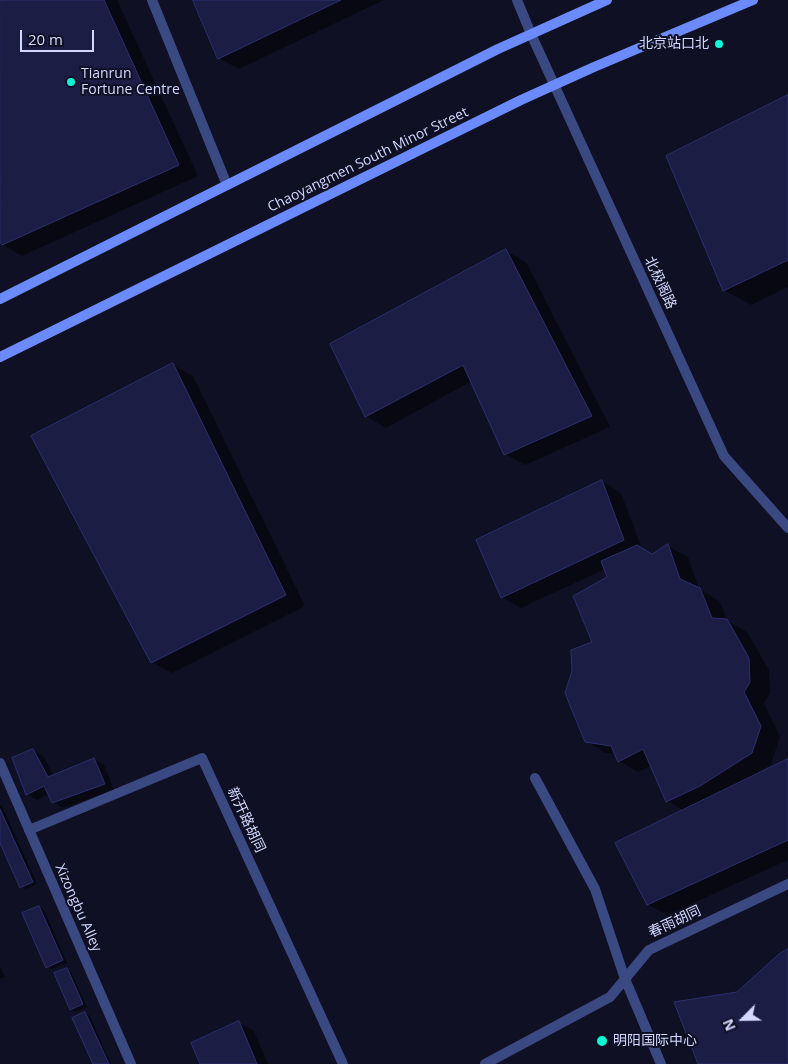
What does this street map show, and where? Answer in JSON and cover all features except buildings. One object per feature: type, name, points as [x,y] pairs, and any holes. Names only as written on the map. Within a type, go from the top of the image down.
[{"type":"main road","points":[[0,299],[498,49],[607,0]]},
{"type":"main road","name":"Chaoyangmen South Minor Street","points":[[0,357],[554,84],[753,0]]},
{"type":"street","points":[[152,0],[227,185]]},
{"type":"street","name":"北极阁路","points":[[517,0],[724,456],[788,528]]},
{"type":"street","name":"新开路胡同","points":[[29,830],[202,758],[343,1064]]},
{"type":"street","name":"Xizongbu Alley","points":[[0,763],[131,1064]]},
{"type":"street","points":[[535,778],[595,889],[625,979],[661,1064]]},
{"type":"street","name":"春雨胡同","points":[[485,1064],[610,997],[648,950],[788,884]]},
{"type":"place","name":"北京站口北","points":[[719,44]]},
{"type":"place","name":"Tianrun Fortune Centre","points":[[71,82]]},
{"type":"place","name":"明阳国际中心","points":[[602,1041]]}]
